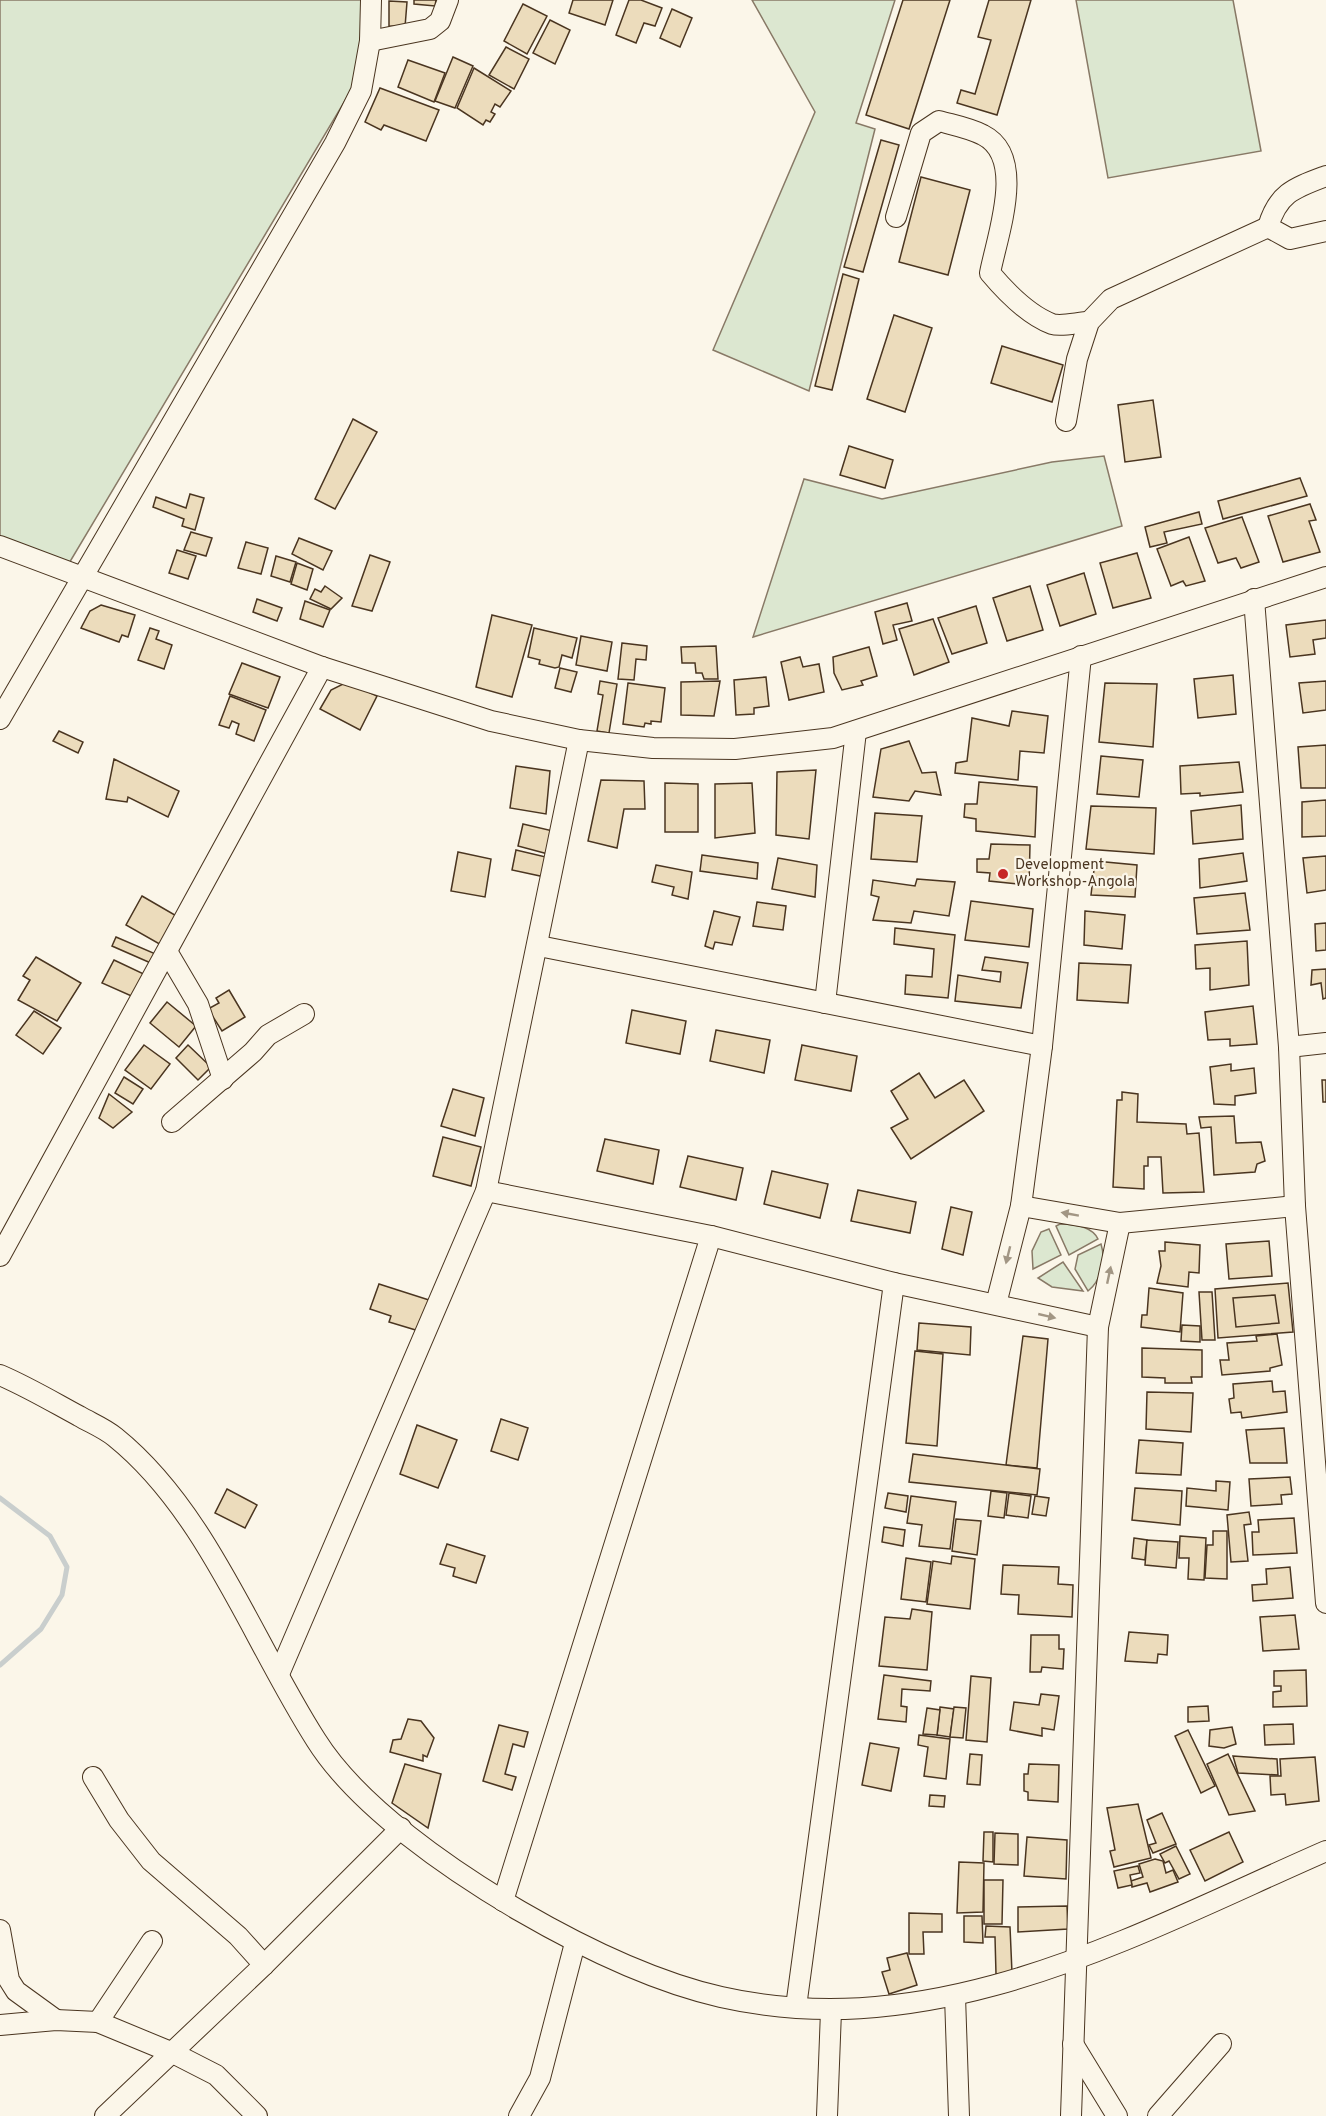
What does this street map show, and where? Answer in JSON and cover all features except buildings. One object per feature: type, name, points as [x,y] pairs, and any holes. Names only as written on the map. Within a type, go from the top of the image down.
[{"type":"street","points":[[0,719],[335,143],[361,91],[370,41],[371,0]]},
{"type":"street","points":[[370,41],[430,28],[440,21],[448,0]]},
{"type":"street","points":[[896,217],[921,133],[939,121],[985,135],[1002,155],[1009,181],[990,273],[1005,291],[1023,306],[1053,324],[1089,322]]},
{"type":"street","points":[[1066,421],[1077,358],[1089,322],[1111,299],[1268,227],[1274,206],[1287,193],[1326,176]]},
{"type":"street","points":[[1268,227],[1290,239],[1326,231]]},
{"type":"street","points":[[0,546],[322,668],[491,721],[579,740],[653,748],[735,749],[833,738],[1326,577]]},
{"type":"street","points":[[1254,599],[1288,1047],[1295,1206],[1326,1603]]},
{"type":"street","points":[[996,1304],[1021,1206],[1042,1046],[1081,656]]},
{"type":"street","points":[[0,1256],[322,668]]},
{"type":"street","points":[[825,1003],[856,731]]},
{"type":"street","points":[[279,1674],[486,1191],[539,946],[579,740]]},
{"type":"street","points":[[539,946],[1042,1046]]},
{"type":"street","points":[[168,952],[198,1004],[223,1079]]},
{"type":"street","points":[[172,1122],[223,1079],[268,1035],[304,1014]]},
{"type":"street","points":[[1288,1047],[1326,1043]]},
{"type":"street","points":[[486,1191],[711,1236],[894,1283],[1098,1327]]},
{"type":"street","points":[[1021,1206],[1120,1222],[1295,1206]]},
{"type":"street","points":[[1071,2116],[1098,1327],[1120,1222]]},
{"type":"street","points":[[503,1900],[711,1236]]},
{"type":"street","points":[[796,2007],[894,1283]]},
{"type":"street","points":[[0,1375],[25,1386],[113,1435],[169,1491],[225,1579],[316,1741],[349,1784],[401,1828],[503,1900],[574,1942],[649,1973],[721,1997],[831,2011],[874,2008],[955,1996],[1026,1978],[1077,1960],[1326,1851]]},
{"type":"street","points":[[93,1777],[119,1820],[151,1862],[238,1936],[264,1965]]},
{"type":"street","points":[[105,2116],[264,1965],[401,1828]]},
{"type":"street","points":[[0,1930],[9,1980],[16,1991],[56,2020]]},
{"type":"street","points":[[98,2022],[152,1941]]},
{"type":"street","points":[[519,2116],[540,2078],[574,1942]]},
{"type":"street","points":[[955,1996],[959,2116]]},
{"type":"street","points":[[827,2116],[831,2011]]},
{"type":"street","points":[[0,2025],[56,2020],[98,2022],[173,2053],[216,2075],[257,2116]]},
{"type":"street","points":[[1073,2044],[1117,2116]]},
{"type":"street","points":[[1158,2116],[1221,2044]]},
{"type":"green space","points":[[0,0],[362,0],[363,36],[352,89],[65,570],[0,546]]},
{"type":"green space","points":[[752,0],[895,0],[856,123],[875,129],[809,391],[713,350],[815,112]]},
{"type":"green space","points":[[1076,0],[1233,0],[1261,151],[1108,178]]},
{"type":"green space","points":[[1104,456],[1122,526],[753,637],[804,479],[882,499],[1052,462]]},
{"type":"green space","points":[[1076,1225],[1087,1229],[1098,1239],[1069,1255],[1056,1226]]},
{"type":"green space","points":[[1049,1229],[1061,1255],[1033,1269],[1032,1251],[1041,1232]]},
{"type":"green space","points":[[1101,1244],[1103,1257],[1101,1270],[1096,1282],[1088,1291],[1075,1269],[1078,1255]]},
{"type":"green space","points":[[1063,1262],[1083,1291],[1052,1287],[1038,1278]]},
{"type":"waterway","points":[[0,1498],[50,1536],[67,1567],[62,1595],[41,1629],[0,1665]]},
{"type":"place","name":"Development Workshop-Angola","points":[[1003,874]]}]
